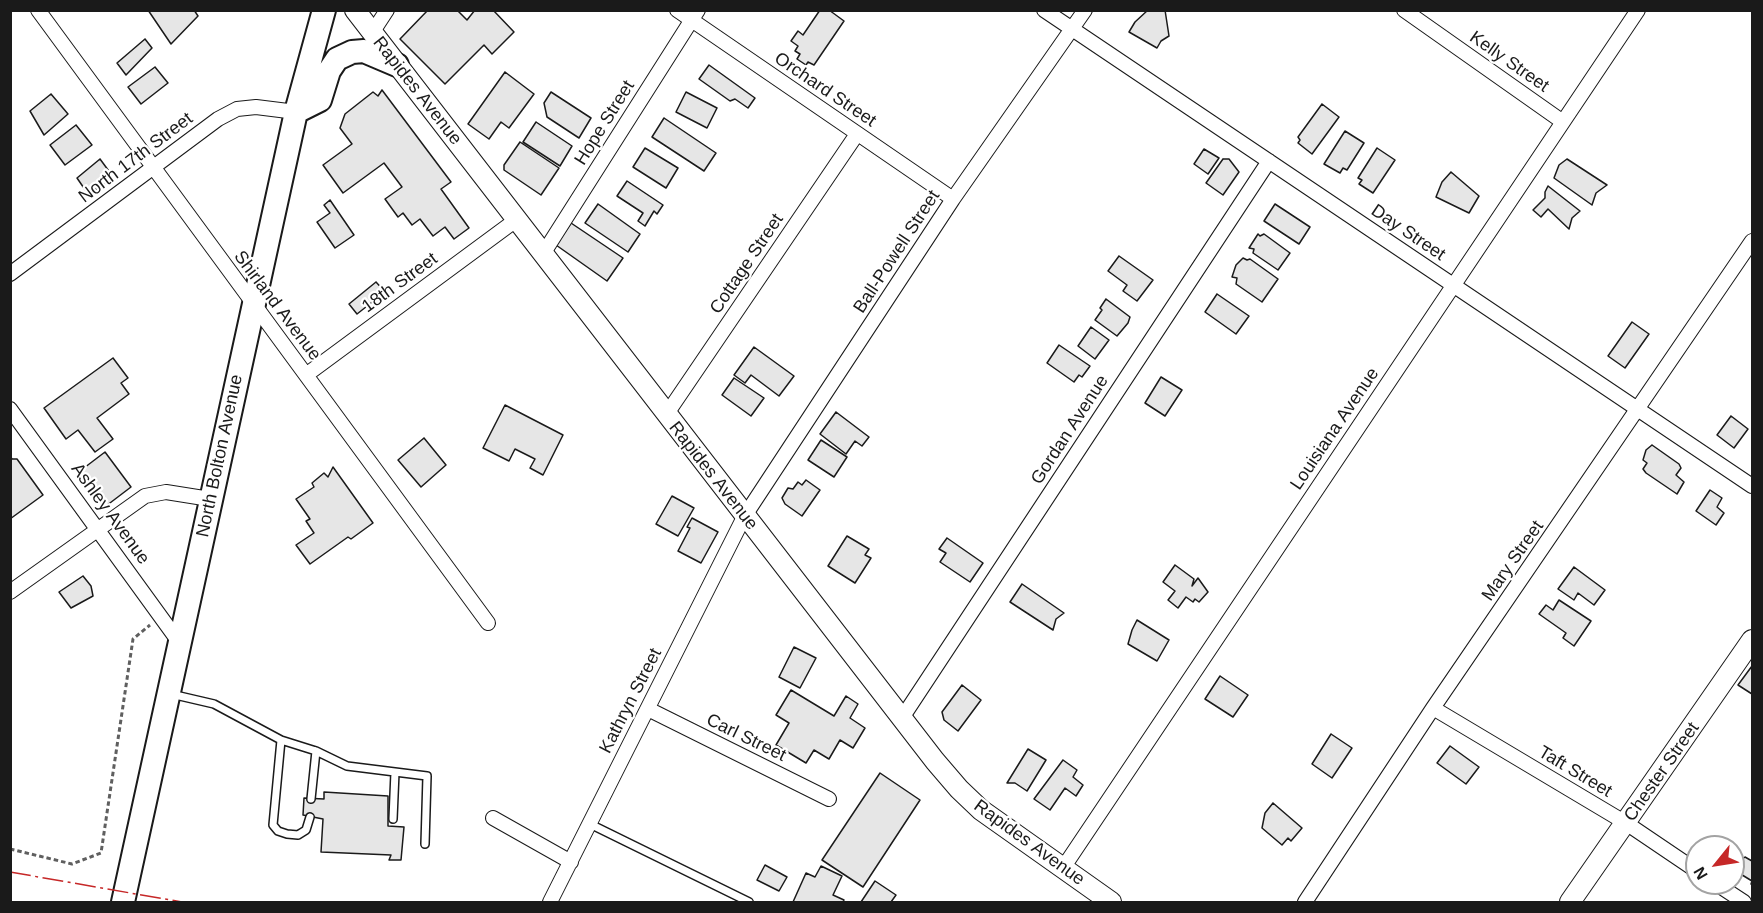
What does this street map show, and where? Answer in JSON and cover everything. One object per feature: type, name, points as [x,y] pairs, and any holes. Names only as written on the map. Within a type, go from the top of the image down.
[{"type":"main road","name":"North Bolton Avenue","points":[[123,903],[296,112],[324,10]]},
{"type":"main road","name":"Rapides Avenue","points":[[355,10],[744,517],[935,761],[981,810],[1111,903]]},
{"type":"main road","points":[[296,112],[320,100],[329,71],[337,59],[352,52],[364,51],[397,65]]},
{"type":"main road","name":"Chester Street","points":[[1570,903],[1752,640]]},
{"type":"street","name":"Shirland Avenue","points":[[38,10],[488,623]]},
{"type":"street","points":[[372,33],[387,10]]},
{"type":"street","name":"Orchard Street","points":[[677,10],[695,15],[857,134],[953,199]]},
{"type":"street","name":"Day Street","points":[[1044,10],[1752,486]]},
{"type":"street","name":"Ball-Powell Street","points":[[744,517],[953,199],[1085,10]]},
{"type":"street","name":"Kelly Street","points":[[1404,10],[1563,122]]},
{"type":"street","name":"Louisiana Avenue","points":[[1063,868],[1638,10]]},
{"type":"street","name":"Hope Street","points":[[543,254],[695,15]]},
{"type":"street","name":"North 17th Street","points":[[10,274],[218,119],[237,109],[256,107],[296,112]]},
{"type":"street","name":"Cottage Street","points":[[666,415],[857,134]]},
{"type":"street","name":"Gordan Avenue","points":[[902,718],[1269,161]]},
{"type":"street","name":"18th Street","points":[[306,375],[516,220]]},
{"type":"street","name":"Mary Street","points":[[1305,903],[1433,708],[1639,410],[1752,241]]},
{"type":"street","name":"Ashley Avenue","points":[[10,409],[179,642]]},
{"type":"street","points":[[10,592],[145,496],[166,492],[210,499]]},
{"type":"street","name":"Kathryn Street","points":[[550,903],[744,517]]},
{"type":"street","name":"Taft Street","points":[[1433,708],[1626,823],[1685,863]]},
{"type":"street","name":"Carl Street","points":[[648,709],[829,800]]},
{"type":"street","points":[[494,818],[571,862]]},
{"type":"lane","points":[[168,693],[214,704],[281,740],[347,766],[427,776],[425,844]]},
{"type":"lane","points":[[281,740],[273,825],[278,831],[298,835],[306,830],[310,817]]},
{"type":"lane","points":[[311,799],[316,752]]},
{"type":"lane","points":[[393,819],[395,772]]},
{"type":"lane","points":[[590,824],[749,903]]},
{"type":"path","points":[[10,849],[72,864],[101,853],[133,639],[161,616]]},
{"type":"building","points":[[148,10],[194,10],[198,16],[171,44]]},
{"type":"building","points":[[428,10],[457,10],[467,20],[475,10],[493,10],[514,32],[492,54],[484,45],[445,84],[400,39]]},
{"type":"building","points":[[820,10],[829,10],[844,21],[814,65],[808,62],[806,65],[797,59],[800,54],[795,51],[798,46],[791,41],[798,31],[803,35]]},
{"type":"building","points":[[1148,10],[1165,10],[1169,36],[1161,41],[1157,48],[1129,32],[1135,22]]},
{"type":"building","points":[[145,39],[152,48],[126,75],[117,63]]},
{"type":"building","points":[[709,65],[755,98],[748,108],[735,99],[730,101],[699,79]]},
{"type":"building","points":[[155,67],[168,83],[141,104],[128,87]]},
{"type":"building","points":[[505,72],[534,94],[509,128],[501,122],[489,139],[468,124]]},
{"type":"building","points":[[382,90],[451,182],[441,189],[469,228],[454,239],[445,227],[433,236],[420,219],[412,225],[403,213],[398,217],[385,199],[402,187],[384,163],[343,193],[323,165],[352,144],[340,128],[345,114],[373,92],[378,96]]},
{"type":"building","points":[[551,92],[591,118],[579,138],[547,117],[544,103]]},
{"type":"building","points":[[686,92],[717,108],[707,128],[676,112]]},
{"type":"building","points":[[51,94],[68,114],[44,135],[30,111]]},
{"type":"building","points":[[1322,104],[1339,117],[1312,154],[1298,143],[1300,140],[1298,137]]},
{"type":"building","points":[[664,118],[716,153],[704,171],[652,137]]},
{"type":"building","points":[[536,122],[572,146],[560,166],[523,142]]},
{"type":"building","points":[[76,125],[92,145],[65,165],[50,145]]},
{"type":"building","points":[[1345,131],[1364,143],[1347,170],[1343,168],[1340,173],[1324,164]]},
{"type":"building","points":[[520,142],[559,168],[541,195],[504,170],[504,165]]},
{"type":"building","points":[[645,148],[678,168],[666,188],[633,167]]},
{"type":"building","points":[[1377,148],[1395,160],[1373,193],[1359,184],[1362,180],[1358,178]]},
{"type":"building","points":[[1204,149],[1219,158],[1208,174],[1194,164]]},
{"type":"building","points":[[100,159],[114,178],[88,194],[77,178]]},
{"type":"building","points":[[1223,159],[1229,159],[1239,172],[1223,195],[1206,183]]},
{"type":"building","points":[[1567,159],[1607,185],[1596,193],[1592,205],[1554,178],[1559,165]]},
{"type":"building","points":[[1451,172],[1479,196],[1469,213],[1436,197],[1442,182]]},
{"type":"building","points":[[627,181],[663,205],[657,214],[654,211],[645,226],[638,221],[643,213],[617,196]]},
{"type":"building","points":[[1548,186],[1580,211],[1572,218],[1569,229],[1548,209],[1541,217],[1533,210],[1545,198]]},
{"type":"building","points":[[330,200],[354,235],[335,248],[317,222],[330,213],[324,205]]},
{"type":"building","points":[[598,204],[640,234],[628,252],[585,223]]},
{"type":"building","points":[[1275,204],[1310,227],[1299,244],[1264,221]]},
{"type":"building","points":[[571,223],[623,258],[607,281],[556,245]]},
{"type":"building","points":[[1258,234],[1260,236],[1264,234],[1290,253],[1278,270],[1253,253],[1254,249],[1249,248]]},
{"type":"building","points":[[1119,256],[1153,280],[1137,301],[1123,291],[1127,285],[1108,271]]},
{"type":"building","points":[[1243,258],[1250,259],[1278,279],[1262,302],[1236,284],[1237,278],[1232,277],[1236,265]]},
{"type":"building","points":[[376,282],[385,292],[357,314],[349,304]]},
{"type":"building","points":[[1217,294],[1249,316],[1236,334],[1205,312]]},
{"type":"building","points":[[1106,299],[1130,317],[1117,336],[1095,320]]},
{"type":"building","points":[[1632,322],[1649,334],[1625,368],[1608,356]]},
{"type":"building","points":[[1091,327],[1109,340],[1095,359],[1078,346]]},
{"type":"building","points":[[1059,345],[1090,366],[1082,377],[1079,375],[1074,382],[1047,363]]},
{"type":"building","points":[[754,347],[794,376],[779,396],[751,375],[745,383],[734,375]]},
{"type":"building","points":[[113,358],[128,378],[121,383],[129,394],[97,418],[113,439],[95,452],[78,430],[66,439],[44,408]]},
{"type":"building","points":[[1161,377],[1182,390],[1165,416],[1145,403]]},
{"type":"building","points":[[734,378],[764,398],[751,416],[722,395]]},
{"type":"building","points":[[505,405],[563,435],[543,475],[530,468],[535,459],[515,449],[509,461],[483,448]]},
{"type":"building","points":[[836,412],[869,437],[862,446],[855,441],[846,454],[820,434]]},
{"type":"building","points":[[1731,416],[1748,429],[1734,448],[1717,435]]},
{"type":"building","points":[[424,438],[446,465],[421,487],[398,460]]},
{"type":"building","points":[[821,440],[847,457],[834,477],[808,460]]},
{"type":"building","points":[[1652,445],[1679,464],[1681,468],[1676,475],[1684,482],[1677,494],[1643,469],[1647,463],[1643,460],[1646,450]]},
{"type":"building","points":[[105,452],[131,487],[106,506],[80,471]]},
{"type":"building","points":[[10,456],[12,459],[17,459],[43,495],[10,519]]},
{"type":"building","points":[[333,467],[373,523],[351,539],[348,537],[310,564],[296,545],[314,533],[306,521],[310,519],[296,499],[314,487],[312,483],[324,473],[328,477]]},
{"type":"building","points":[[806,480],[820,490],[802,516],[785,504],[782,498],[788,488],[793,489],[798,482],[802,485]]},
{"type":"building","points":[[1710,490],[1722,498],[1717,507],[1724,513],[1716,525],[1696,511]]},
{"type":"building","points":[[672,496],[694,508],[678,536],[656,524]]},
{"type":"building","points":[[692,518],[718,532],[701,563],[678,551],[690,528],[687,527]]},
{"type":"building","points":[[847,536],[869,549],[865,555],[871,558],[855,583],[828,566]]},
{"type":"building","points":[[947,538],[983,563],[970,582],[940,562],[946,553],[939,549]]},
{"type":"building","points":[[1175,565],[1194,579],[1192,586],[1198,578],[1208,592],[1199,602],[1195,599],[1193,602],[1186,597],[1178,608],[1168,600],[1175,591],[1163,582]]},
{"type":"building","points":[[1574,567],[1605,590],[1594,605],[1578,593],[1574,600],[1558,589]]},
{"type":"building","points":[[83,576],[91,586],[93,596],[71,608],[59,592]]},
{"type":"building","points":[[1022,584],[1064,613],[1056,619],[1053,630],[1010,602]]},
{"type":"building","points":[[1559,600],[1591,621],[1574,646],[1563,638],[1566,633],[1539,614],[1546,605],[1553,610]]},
{"type":"building","points":[[1137,620],[1169,640],[1157,661],[1128,644]]},
{"type":"building","points":[[794,647],[816,658],[800,688],[779,677]]},
{"type":"building","points":[[1752,666],[1752,694],[1738,685]]},
{"type":"building","points":[[1220,676],[1248,695],[1233,717],[1205,699]]},
{"type":"building","points":[[962,685],[981,700],[958,731],[944,720],[942,712]]},
{"type":"building","points":[[791,690],[834,716],[846,696],[858,704],[850,718],[865,728],[853,748],[840,740],[829,759],[814,750],[806,763],[776,745],[789,723],[776,715]]},
{"type":"building","points":[[1331,734],[1352,748],[1332,778],[1312,764]]},
{"type":"building","points":[[1450,746],[1479,767],[1466,784],[1437,763]]},
{"type":"building","points":[[1028,749],[1046,760],[1027,791],[1015,783],[1007,783]]},
{"type":"building","points":[[1063,760],[1077,770],[1073,777],[1083,785],[1076,796],[1065,788],[1050,810],[1034,799]]},
{"type":"building","points":[[880,773],[920,800],[863,887],[822,860]]},
{"type":"building","points":[[324,792],[388,796],[388,826],[404,827],[401,860],[389,860],[391,855],[321,852],[323,819],[303,815],[304,798],[324,799]]},
{"type":"building","points":[[1273,803],[1302,828],[1291,841],[1288,838],[1282,845],[1262,828],[1265,813]]},
{"type":"building","points":[[1745,857],[1752,861],[1752,881],[1745,877]]},
{"type":"building","points":[[765,865],[787,877],[779,891],[757,880]]},
{"type":"building","points":[[821,866],[842,876],[833,895],[844,900],[843,902],[793,902],[806,873],[815,877]]},
{"type":"building","points":[[875,881],[896,895],[891,902],[861,902]]},
{"type":"power","points":[[10,872],[182,902]]}]
